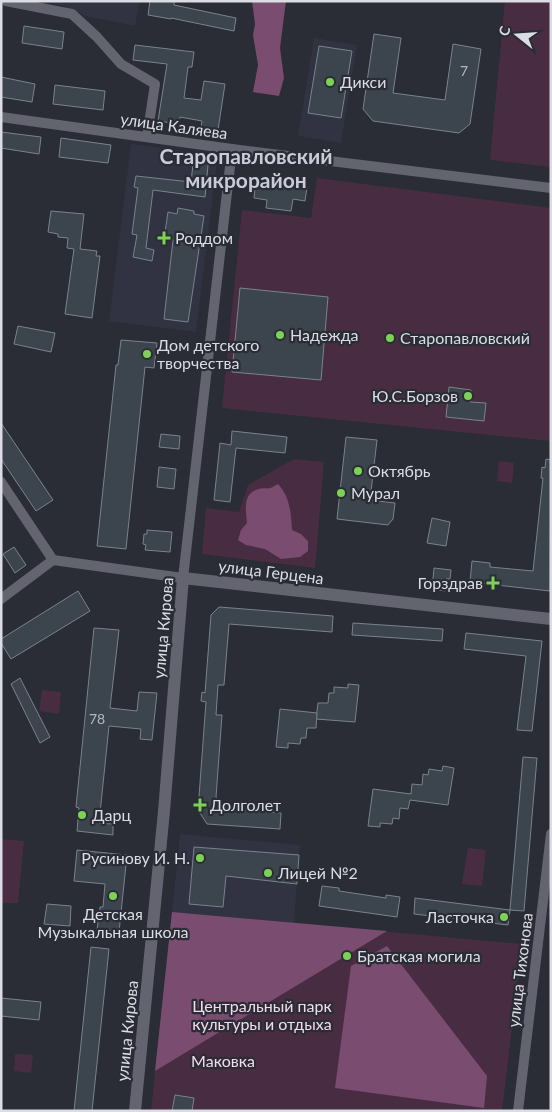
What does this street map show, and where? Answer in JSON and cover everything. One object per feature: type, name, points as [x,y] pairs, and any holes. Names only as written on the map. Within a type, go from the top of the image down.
[{"type":"street","points":[[6,1],[72,14],[97,37],[121,64],[155,84],[147,137]]},
{"type":"street","name":"улица Каляева","points":[[1,117],[551,188]]},
{"type":"street","name":"улица Кирова","points":[[135,1111],[164,811],[183,578],[232,148]]},
{"type":"street","points":[[1,482],[53,560],[1,599]]},
{"type":"street","name":"улица Герцена","points":[[53,560],[183,578],[551,619]]},
{"type":"street","name":"улица Тихонова","points":[[518,1111],[551,834]]},
{"type":"shaded area","points":[[41,1],[140,1],[135,26],[86,16],[64,6]]},
{"type":"shaded area","points":[[252,1],[286,1],[280,48],[284,78],[279,96],[253,92],[258,65],[253,35],[255,24]]},
{"type":"shaded area","points":[[314,38],[357,45],[341,143],[298,136]]},
{"type":"shaded area","name":"Роддом","points":[[131,144],[218,155],[196,332],[109,321]]},
{"type":"shaded area","points":[[278,484],[287,500],[292,530],[301,534],[308,541],[308,551],[300,557],[281,559],[265,549],[246,545],[238,540],[241,530],[247,523],[247,498],[254,491],[270,488]]},
{"type":"shaded area","points":[[180,834],[300,845],[294,923],[172,912]]},
{"type":"shaded area","points":[[172,912],[387,931],[155,1071]]},
{"type":"shaded area","points":[[387,946],[487,1076],[484,1108],[335,1088],[351,966]]},
{"type":"green space","points":[[505,1],[551,1],[551,167],[490,160]]},
{"type":"green space","name":"Старопавловский","points":[[317,178],[551,208],[551,441],[222,408],[242,210],[311,218]]},
{"type":"green space","points":[[294,459],[324,462],[315,568],[202,554],[206,508],[239,512],[248,485]]},
{"type":"green space","points":[[499,461],[514,463],[512,483],[497,481]]},
{"type":"green space","points":[[42,690],[61,692],[59,714],[39,711]]},
{"type":"green space","points":[[1,839],[24,841],[18,903],[1,903]]},
{"type":"green space","points":[[468,848],[486,850],[482,886],[462,884]]},
{"type":"green space","name":"Центральный парк культуры и отдыха","points":[[172,912],[522,944],[502,1111],[151,1111]]},
{"type":"green space","points":[[15,1054],[33,1055],[31,1073],[14,1071]]},
{"type":"building","points":[[150,1],[174,1],[174,5],[236,18],[234,31],[148,15]]},
{"type":"building","points":[[24,26],[64,32],[62,49],[22,43]]},
{"type":"building","points":[[374,34],[401,38],[393,93],[445,100],[453,44],[481,49],[470,124],[459,133],[373,121],[363,109]]},
{"type":"building","points":[[135,45],[194,52],[192,67],[188,67],[184,98],[201,100],[204,81],[225,84],[218,130],[201,128],[202,121],[180,117],[179,124],[158,121],[167,64],[133,60]]},
{"type":"building","name":"Дикси","points":[[319,46],[352,51],[341,118],[308,113]]},
{"type":"building","points":[[1,77],[35,84],[32,102],[1,97]]},
{"type":"building","points":[[55,85],[105,91],[103,110],[53,104]]},
{"type":"building","points":[[1,132],[41,137],[39,154],[1,148]]},
{"type":"building","points":[[61,138],[111,145],[108,163],[59,157]]},
{"type":"building","points":[[187,153],[209,155],[205,197],[153,190],[146,248],[154,250],[152,261],[133,257],[137,235],[132,234],[138,188],[134,187],[136,176],[191,182],[193,164],[186,164]]},
{"type":"building","points":[[256,180],[307,187],[305,201],[293,199],[291,211],[266,208],[267,200],[254,198]]},
{"type":"building","points":[[178,208],[194,211],[194,214],[204,216],[188,322],[164,319],[173,240],[164,239],[168,212],[177,214]]},
{"type":"building","points":[[51,211],[84,214],[80,249],[97,251],[96,256],[100,256],[92,318],[65,314],[74,249],[67,248],[68,238],[58,237],[58,234],[48,232]]},
{"type":"building","name":"Надежда","points":[[240,288],[328,297],[321,380],[232,372]]},
{"type":"building","points":[[18,326],[55,333],[51,352],[14,344]]},
{"type":"building","points":[[121,340],[157,343],[154,368],[145,367],[126,549],[97,546],[116,365],[118,365]]},
{"type":"building","points":[[449,387],[471,390],[470,402],[486,403],[484,421],[446,417]]},
{"type":"building","points":[[1,423],[53,500],[36,511],[1,459]]},
{"type":"building","points":[[232,431],[287,437],[285,453],[236,448],[230,502],[214,500],[220,443],[231,445]]},
{"type":"building","points":[[161,434],[180,436],[179,449],[159,447]]},
{"type":"building","name":"Октябрь","points":[[346,437],[377,440],[370,500],[395,503],[393,519],[388,525],[337,519]]},
{"type":"building","points":[[546,459],[551,460],[550,591],[470,582],[472,561],[490,563],[490,567],[533,571],[543,478],[541,478],[542,467],[545,468]]},
{"type":"building","points":[[159,467],[176,469],[174,489],[157,487]]},
{"type":"building","points":[[432,518],[450,522],[446,546],[427,543]]},
{"type":"building","points":[[147,530],[172,532],[170,552],[145,550],[146,545],[143,544],[144,534],[147,534]]},
{"type":"building","points":[[14,547],[26,565],[15,573],[3,554]]},
{"type":"building","points":[[434,568],[451,570],[450,579],[446,579],[445,591],[432,589]]},
{"type":"building","points":[[78,591],[90,611],[11,659],[1,643],[1,639]]},
{"type":"building","points":[[219,607],[333,616],[332,632],[229,624],[224,685],[218,685],[216,715],[222,715],[216,797],[223,808],[281,813],[280,829],[207,824],[198,810],[206,702],[201,701],[202,692],[205,693],[211,615]]},
{"type":"building","points":[[353,623],[443,629],[442,641],[352,635]]},
{"type":"building","points":[[94,628],[119,630],[110,708],[137,711],[139,692],[157,693],[152,740],[140,739],[141,729],[109,726],[99,823],[113,824],[113,835],[77,831],[79,808],[76,807]]},
{"type":"building","points":[[466,633],[542,641],[532,731],[517,730],[526,656],[464,649]]},
{"type":"building","points":[[20,678],[50,737],[40,743],[11,684]]},
{"type":"building","points":[[348,684],[359,685],[355,722],[316,719],[318,703],[328,703],[329,693],[334,693],[334,687],[348,688]]},
{"type":"building","points":[[280,709],[317,713],[316,728],[307,728],[306,738],[301,738],[300,744],[288,743],[288,748],[276,747]]},
{"type":"building","points":[[523,757],[537,758],[524,911],[510,910]]},
{"type":"building","points":[[443,766],[454,768],[448,805],[410,800],[408,809],[400,808],[399,819],[393,818],[392,824],[380,823],[380,827],[368,826],[373,789],[411,794],[412,784],[422,785],[423,774],[428,775],[429,769],[442,771]]},
{"type":"building","name":"Лицей №2","points":[[194,847],[299,855],[297,884],[226,876],[223,907],[189,904]]},
{"type":"building","name":"Детская Музыкальная школа","points":[[77,850],[127,855],[119,932],[97,930],[100,907],[103,907],[105,884],[74,881]]},
{"type":"building","points":[[322,886],[339,888],[339,891],[386,898],[386,895],[400,897],[397,917],[319,906]]},
{"type":"building","points":[[415,898],[510,910],[508,925],[414,914]]},
{"type":"building","points":[[47,904],[71,906],[70,926],[44,924]]},
{"type":"building","points":[[91,947],[109,949],[92,1111],[74,1111]]},
{"type":"building","points":[[1,998],[41,1002],[39,1020],[1,1016]]},
{"type":"building","points":[[175,1095],[194,1098],[192,1111],[172,1111]]},
{"type":"place","name":"Дикси","points":[[330,82]]},
{"type":"place","name":"Роддом","points":[[164,238]]},
{"type":"place","name":"Надежда","points":[[280,335]]},
{"type":"place","name":"Старопавловский","points":[[390,338]]},
{"type":"place","name":"Дом детского творчества","points":[[147,354]]},
{"type":"place","name":"Ю.С.Борзов","points":[[468,396]]},
{"type":"place","name":"Октябрь","points":[[358,471]]},
{"type":"place","name":"Мурал","points":[[341,493]]},
{"type":"place","name":"Горздрав","points":[[493,583]]},
{"type":"place","name":"Долголет","points":[[200,805]]},
{"type":"place","name":"Дарц","points":[[82,815]]},
{"type":"place","name":"Русинову И. Н.","points":[[200,858]]},
{"type":"place","name":"Лицей №2","points":[[268,873]]},
{"type":"place","name":"Детская Музыкальная школа","points":[[113,896]]},
{"type":"place","name":"Ласточка","points":[[504,917]]},
{"type":"place","name":"Братская могила","points":[[347,956]]},
{"type":"district","name":"Старопавловский микрорайон","points":[[246,169]]},
{"type":"park label","name":"Маковка","points":[[223,1061]]}]
